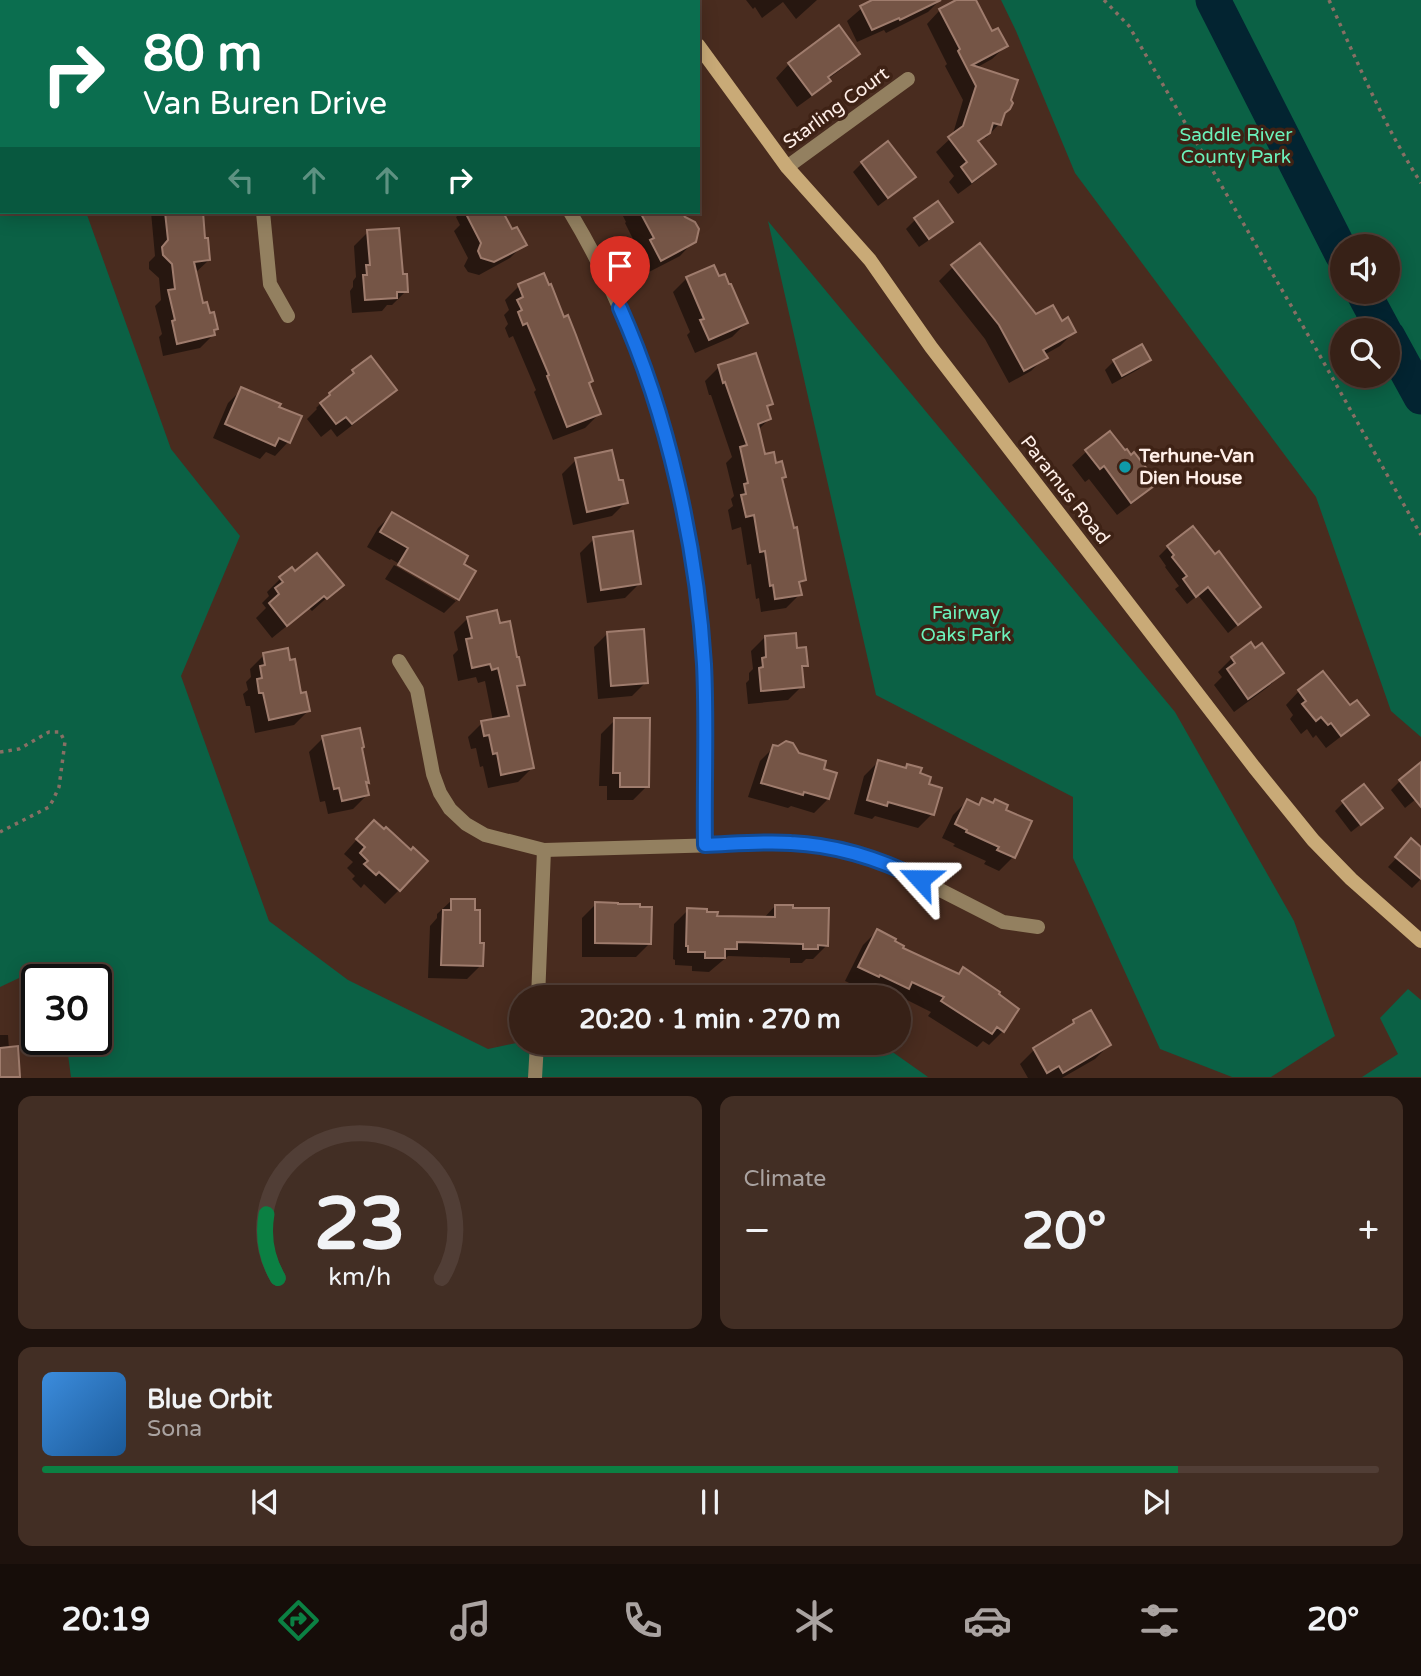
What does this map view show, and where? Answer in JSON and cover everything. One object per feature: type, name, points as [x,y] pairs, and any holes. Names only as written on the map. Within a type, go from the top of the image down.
[{"type":"main road","name":"Paramus Road","points":[[700,48],[787,167],[870,260],[940,358],[1254,767],[1313,840],[1351,879],[1421,941]]},
{"type":"street","name":"Starling Court","points":[[787,167],[908,79]]},
{"type":"street","points":[[263,214],[270,284],[288,316]]},
{"type":"street","points":[[571,214],[610,284],[631,333],[652,393],[687,530],[704,666],[705,845]]},
{"type":"street","points":[[399,661],[416,690],[433,774],[440,793],[450,809],[466,824],[485,835],[544,850],[790,843],[832,848],[903,870],[1003,922],[1038,927]]},
{"type":"street","points":[[539,985],[544,850]]},
{"type":"street","points":[[535,1077],[536,1055]]},
{"type":"path","points":[[1104,0],[1129,26],[1421,535]]},
{"type":"path","points":[[1329,0],[1378,105],[1421,183]]},
{"type":"path","points":[[0,752],[19,750],[49,732],[60,732],[65,742],[58,787],[49,807],[0,832]]},
{"type":"green space","name":"Saddle River County Park","points":[[1001,0],[1421,0],[1421,737],[1391,711],[1316,497],[1075,173]]},
{"type":"green space","points":[[0,214],[87,214],[171,449],[240,536],[181,676],[269,921],[348,980],[488,1049],[509,1045],[509,1055],[897,1055],[928,1077],[71,1077],[68,1055],[112,1055],[112,964],[21,964],[21,977],[0,987]]},
{"type":"green space","name":"Fairway Oaks Park","points":[[768,221],[1175,712],[1294,921],[1335,1036],[1271,1077],[1232,1077],[1160,1049],[1073,858],[1073,797],[876,695]]},
{"type":"green space","points":[[1408,989],[1421,1000],[1421,1077],[1362,1077],[1398,1054],[1380,1018]]},
{"type":"building","points":[[872,0],[941,0],[872,30],[860,6]]},
{"type":"building","points":[[956,0],[976,0],[992,31],[998,28],[1008,46],[972,65],[1018,80],[1011,100],[1013,103],[1005,113],[1001,125],[993,123],[990,133],[978,141],[996,164],[972,182],[961,167],[967,162],[948,137],[963,126],[976,86],[939,9]]},
{"type":"building","points":[[839,25],[860,54],[828,77],[831,81],[812,95],[788,63]]},
{"type":"building","points":[[888,141],[916,177],[888,198],[861,162]]},
{"type":"building","points":[[938,201],[953,222],[929,239],[914,218]]},
{"type":"building","points":[[165,214],[203,214],[210,260],[194,262],[203,303],[207,302],[210,313],[214,312],[218,329],[214,330],[215,335],[177,344],[168,290],[175,289],[172,264],[163,255],[162,247],[168,240]]},
{"type":"building","points":[[466,214],[504,214],[512,229],[517,227],[527,245],[494,262],[481,258],[478,251],[481,243]]},
{"type":"building","points":[[641,214],[683,214],[695,222],[699,229],[696,242],[661,261],[650,240],[654,238]]},
{"type":"building","points":[[399,228],[403,274],[407,274],[408,292],[397,292],[397,298],[365,300],[363,275],[367,275],[366,265],[370,265],[367,230]]},
{"type":"building","points":[[980,243],[1036,314],[1053,305],[1062,321],[1068,317],[1076,332],[1043,350],[1048,358],[1024,371],[999,325],[951,265]]},
{"type":"building","points":[[714,265],[719,276],[725,274],[731,284],[748,323],[709,340],[700,320],[704,319],[686,277]]},
{"type":"building","points":[[544,273],[564,317],[568,315],[593,381],[589,383],[601,414],[567,427],[527,323],[523,325],[518,312],[522,310],[517,300],[523,297],[518,284]]},
{"type":"building","points":[[1142,344],[1151,360],[1122,376],[1113,360]]},
{"type":"building","points":[[756,353],[773,404],[767,406],[771,419],[758,424],[765,454],[774,452],[776,463],[782,461],[786,477],[782,478],[794,528],[797,527],[806,580],[799,582],[802,595],[775,599],[773,585],[770,586],[765,551],[760,552],[754,515],[746,517],[741,495],[746,494],[744,484],[748,483],[740,447],[747,445],[718,365]]},
{"type":"building","points":[[371,356],[397,390],[352,424],[346,417],[336,424],[320,403],[354,373],[352,370]]},
{"type":"building","points":[[241,387],[302,416],[290,443],[279,438],[275,446],[225,424]]},
{"type":"building","name":"Terhune-Van Dien House","points":[[1110,431],[1125,450],[1131,455],[1134,452],[1158,483],[1131,503],[1104,466],[1100,469],[1085,450]]},
{"type":"building","points":[[612,450],[628,503],[587,512],[575,458]]},
{"type":"building","points":[[392,512],[468,556],[464,564],[476,571],[459,600],[398,565],[408,548],[380,532]]},
{"type":"building","points":[[1193,526],[1215,554],[1219,551],[1261,607],[1238,625],[1208,587],[1196,597],[1183,579],[1187,576],[1167,546]]},
{"type":"building","points":[[633,531],[641,584],[601,590],[593,537]]},
{"type":"building","points":[[317,553],[344,585],[327,599],[324,596],[287,626],[269,603],[279,594],[275,588],[283,582],[279,577],[292,567],[295,571]]},
{"type":"building","points":[[497,610],[500,623],[510,621],[519,657],[525,685],[517,686],[534,768],[501,775],[497,753],[493,754],[489,735],[484,736],[481,721],[509,716],[498,668],[492,670],[490,664],[472,668],[466,639],[472,638],[467,617]]},
{"type":"building","points":[[644,629],[648,683],[611,686],[607,632]]},
{"type":"building","points":[[796,633],[797,648],[806,647],[808,666],[802,666],[804,687],[761,691],[759,668],[763,667],[762,658],[766,657],[765,636]]},
{"type":"building","points":[[1251,642],[1255,648],[1262,643],[1284,673],[1248,699],[1227,669],[1235,663],[1231,657]]},
{"type":"building","points":[[288,648],[290,660],[295,659],[301,693],[306,692],[310,711],[269,720],[257,679],[262,678],[260,666],[265,665],[263,653]]},
{"type":"building","points":[[1323,671],[1350,705],[1357,700],[1369,715],[1341,736],[1331,723],[1328,725],[1321,717],[1316,721],[1302,704],[1306,701],[1298,690]]},
{"type":"building","points":[[614,718],[650,718],[649,787],[620,787],[620,773],[613,773]]},
{"type":"building","points":[[360,728],[369,795],[342,801],[339,788],[334,789],[322,736]]},
{"type":"building","points":[[786,741],[793,743],[799,753],[826,761],[824,769],[837,773],[829,799],[761,783],[773,745],[778,746]]},
{"type":"building","points":[[878,760],[906,768],[907,764],[922,768],[920,773],[931,777],[929,784],[942,788],[934,815],[888,802],[887,806],[867,800]]},
{"type":"building","points":[[1421,762],[1421,807],[1399,780]]},
{"type":"building","points":[[1364,784],[1383,808],[1361,825],[1342,801]]},
{"type":"building","points":[[982,798],[993,803],[995,799],[1008,805],[1006,810],[1032,821],[1015,858],[955,824],[967,799],[979,805]]},
{"type":"building","points":[[374,820],[428,861],[400,891],[379,872],[376,875],[364,864],[368,861],[360,853],[365,847],[356,839]]},
{"type":"building","points":[[1411,838],[1421,847],[1421,879],[1395,857]]},
{"type":"building","points":[[451,899],[475,899],[475,910],[480,910],[480,943],[484,943],[483,966],[441,965],[443,910],[451,910]]},
{"type":"building","points":[[595,902],[652,907],[651,944],[595,943]]},
{"type":"building","points":[[775,905],[829,908],[828,946],[818,945],[818,949],[803,949],[803,944],[737,942],[737,949],[725,949],[725,958],[705,958],[705,952],[688,952],[687,908],[707,909],[707,912],[718,912],[717,916],[775,917]]},
{"type":"building","points":[[877,929],[896,939],[903,948],[959,974],[963,967],[1000,992],[999,994],[1019,1009],[1004,1032],[997,1027],[992,1034],[941,1001],[944,997],[912,982],[911,985],[901,985],[858,967]]},
{"type":"building","points":[[1091,1010],[1111,1045],[1063,1073],[1059,1066],[1047,1073],[1033,1048]]},
{"type":"building","points":[[18,1046],[20,1077],[0,1077],[0,1048]]},
{"type":"waterway","points":[[1213,0],[1332,234]]},
{"type":"waterway","points":[[1369,304],[1377,318]]},
{"type":"waterway","points":[[1400,359],[1421,397]]},
{"type":"place","name":"Terhune-Van Dien House","points":[[1125,467]]},
{"type":"route","points":[[620,308],[652,393],[674,472],[689,542],[704,666],[705,845],[790,843],[832,848],[903,870],[920,879]]}]
